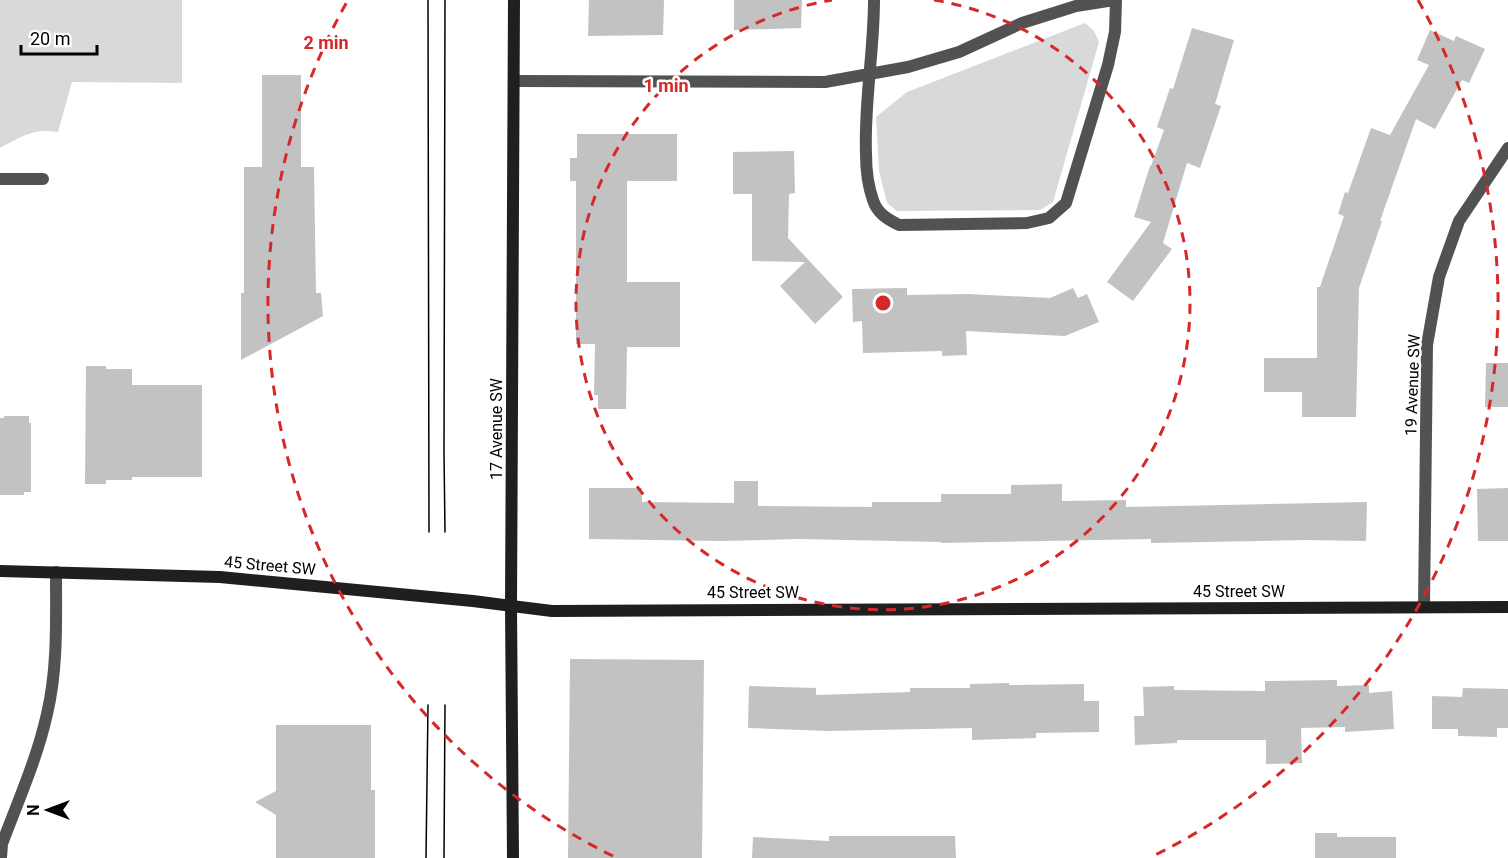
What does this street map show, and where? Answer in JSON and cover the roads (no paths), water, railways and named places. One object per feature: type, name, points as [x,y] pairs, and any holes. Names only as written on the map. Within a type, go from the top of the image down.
[{"type":"street","name":"17 Avenue SW","points":[[513,858],[511,607],[514,0]]},
{"type":"street","points":[[514,81],[825,82],[869,75],[908,67],[959,52],[1022,23],[1076,6],[1115,0],[1115,32],[1108,65],[1079,161],[1066,203],[1049,218],[1027,223],[898,225],[884,218],[873,201],[866,168],[864,120],[869,75],[874,26],[874,0]]},
{"type":"street","name":"19 Avenue SW","points":[[1424,607],[1427,345],[1438,277],[1459,221],[1508,148]]},
{"type":"street","points":[[0,179],[43,179]]},
{"type":"street","name":"45 Street SW","points":[[0,572],[220,576],[552,611],[1508,607]]},
{"type":"street","points":[[1,858],[2,844],[32,764],[47,713],[55,665],[56,572]]},
{"type":"tram line","points":[[428,0],[429,532]]},
{"type":"tram line","points":[[445,0],[445,532]]},
{"type":"tram line","points":[[426,858],[428,705]]},
{"type":"tram line","points":[[444,858],[445,705]]}]
